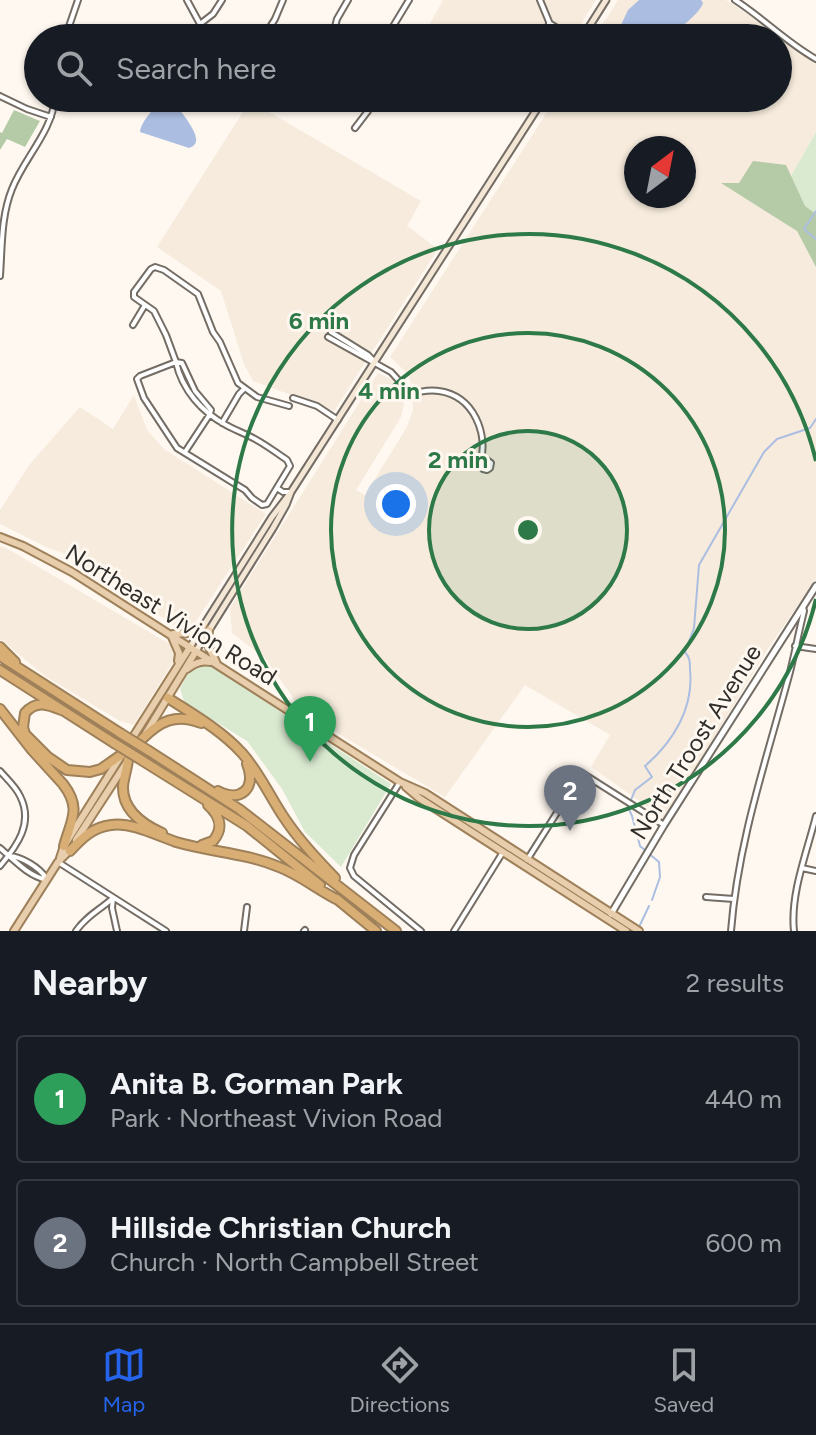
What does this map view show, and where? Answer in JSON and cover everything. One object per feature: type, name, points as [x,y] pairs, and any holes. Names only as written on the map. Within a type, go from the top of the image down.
[{"type":"highway","points":[[0,647],[27,674]]},
{"type":"highway","points":[[0,656],[239,809],[396,931]]},
{"type":"highway","points":[[0,670],[247,826],[376,931]]},
{"type":"highway","points":[[168,698],[212,726],[243,754],[300,839],[356,898]]},
{"type":"highway","points":[[64,711],[35,705],[25,713],[25,734],[48,757],[67,770],[90,772],[125,758],[123,792],[135,816],[157,831],[206,845],[219,832],[217,815],[183,785]]},
{"type":"highway","points":[[0,709],[69,793],[74,812],[67,848]]},
{"type":"highway","points":[[142,739],[154,726],[170,720],[182,718],[204,724],[245,761],[251,777],[243,793],[234,796],[197,782]]},
{"type":"highway","points":[[67,848],[97,829],[114,824],[127,826],[277,866],[338,900]]},
{"type":"main road","points":[[591,24],[606,0]]},
{"type":"main road","points":[[14,931],[535,112]]},
{"type":"main road","name":"Northeast Vivion Road","points":[[0,537],[72,572],[400,782],[419,798],[503,852],[525,862]]},
{"type":"main road","points":[[125,758],[142,739],[168,698],[181,668],[179,653],[170,634],[206,628]]},
{"type":"main road","points":[[206,628],[208,645],[217,664]]},
{"type":"main road","points":[[151,725],[153,714],[193,649]]},
{"type":"main road","points":[[181,668],[206,661],[217,664]]},
{"type":"main road","name":"Northeast Vivion Road","points":[[400,782],[425,793],[628,929],[639,931]]},
{"type":"street","points":[[70,24],[78,0]]},
{"type":"street","points":[[187,0],[200,24],[213,14],[222,0]]},
{"type":"street","points":[[272,24],[283,0]]},
{"type":"street","points":[[336,24],[348,0]]},
{"type":"street","points":[[394,24],[409,0]]},
{"type":"street","points":[[540,0],[549,23]]},
{"type":"street","points":[[735,0],[767,24]]},
{"type":"street","points":[[792,44],[816,59]]},
{"type":"street","points":[[0,96],[24,108]]},
{"type":"street","points":[[36,112],[51,117]]},
{"type":"street","points":[[0,276],[2,210],[52,112]]},
{"type":"street","points":[[355,128],[367,112]]},
{"type":"street","points":[[176,362],[137,379],[144,398],[177,448],[245,490],[262,505],[267,504],[290,466],[287,460],[252,437],[222,423],[195,402],[154,311],[134,297],[134,292],[151,269],[164,270],[198,294],[213,332],[238,383],[244,389],[257,397],[289,406]]},
{"type":"street","points":[[133,325],[145,305]]},
{"type":"street","points":[[330,334],[397,378],[407,395],[436,390],[464,403],[481,427],[483,457]]},
{"type":"street","points":[[222,423],[244,389]]},
{"type":"street","points":[[293,398],[317,406],[338,420]]},
{"type":"street","points":[[185,452],[210,414]]},
{"type":"street","points":[[281,482],[291,492]]},
{"type":"street","points":[[277,488],[291,492]]},
{"type":"street","name":"North Troost Avenue","points":[[609,916],[816,586]]},
{"type":"street","points":[[731,931],[751,809],[791,668],[803,607]]},
{"type":"street","points":[[795,646],[816,649]]},
{"type":"street","points":[[0,771],[20,795],[26,812],[17,846],[0,866]]},
{"type":"street","points":[[525,862],[582,773],[664,825]]},
{"type":"street","points":[[400,782],[354,855],[350,868],[354,876],[421,931]]},
{"type":"street","points":[[794,931],[793,918],[802,868],[816,816]]},
{"type":"street","points":[[0,848],[43,873],[47,880]]},
{"type":"street","points":[[454,931],[503,852]]},
{"type":"street","points":[[58,862],[166,931]]},
{"type":"street","points":[[802,868],[816,871]]},
{"type":"street","points":[[706,897],[734,899]]},
{"type":"street","points":[[76,931],[92,913],[113,898]]},
{"type":"street","points":[[113,898],[117,931]]},
{"type":"street","points":[[106,905],[112,908]]},
{"type":"street","points":[[244,931],[247,907]]},
{"type":"shaded area","points":[[443,0],[596,0],[581,24],[430,24]]},
{"type":"shaded area","points":[[618,0],[726,0],[761,24],[603,24]]},
{"type":"shaded area","points":[[792,48],[816,64],[816,132],[770,213],[816,243],[816,579],[769,647],[665,819],[591,767],[610,735],[525,685],[445,797],[344,737],[299,706],[265,658],[232,633],[230,608],[378,373],[393,380],[402,393],[404,405],[401,417],[356,490],[365,495],[407,427],[413,410],[408,374],[390,357],[547,112],[792,112]]},
{"type":"shaded area","points":[[243,112],[269,112],[421,201],[407,226],[438,249],[334,411],[253,381],[244,364],[221,291],[157,247]]},
{"type":"shaded area","points":[[134,395],[147,430],[164,449],[266,514],[195,623],[180,629],[63,553],[0,524],[0,510],[30,464],[80,407],[113,429]]},
{"type":"shaded area","points":[[0,546],[173,646],[176,657],[134,725],[120,721],[45,676],[0,639]]},
{"type":"green space","points":[[14,110],[40,121],[25,147],[7,139],[0,150],[0,132]]},
{"type":"green space","points":[[816,132],[816,243],[770,213]]},
{"type":"green space","points":[[753,161],[786,165],[805,206],[816,214],[816,267],[797,231],[721,183],[739,183]]},
{"type":"green space","points":[[205,662],[391,784],[341,867],[305,832],[282,789],[247,741],[184,702],[180,688],[192,667]]},
{"type":"water","points":[[639,0],[701,0],[703,3],[684,24],[622,24],[628,10]]},
{"type":"water","points":[[151,112],[181,112],[195,134],[195,144],[189,148],[140,132]]},
{"type":"waterway","points":[[816,211],[804,229],[816,239]]},
{"type":"waterway","points":[[631,800],[635,790],[652,777],[645,766],[673,735],[689,698],[690,662],[685,652],[694,628],[699,565],[764,452],[777,439],[810,428],[816,419]]},
{"type":"waterway","points":[[628,807],[640,846],[659,862],[660,877],[652,900]]},
{"type":"waterway","points":[[639,927],[649,906]]},
{"type":"place","name":"Anita B. Gorman Park","points":[[310,762]]},
{"type":"place","name":"Hillside Christian Church","points":[[570,831]]}]
